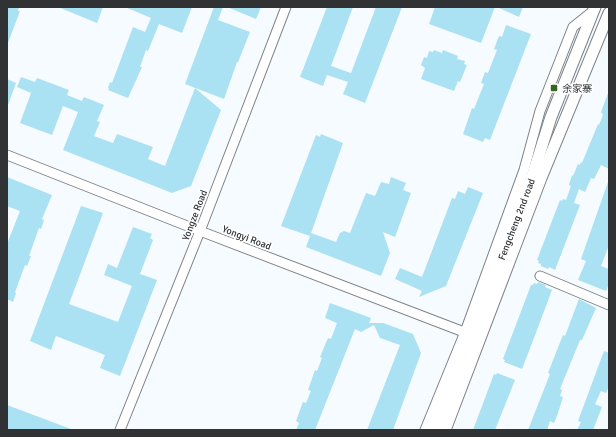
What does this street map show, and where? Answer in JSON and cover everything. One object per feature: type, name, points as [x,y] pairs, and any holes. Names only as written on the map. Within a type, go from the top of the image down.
[{"type":"main road","name":"Fengcheng 2nd road","points":[[435,430],[473,335],[533,174],[551,117],[594,9]]},
{"type":"main road","name":"Fengcheng 2nd road","points":[[445,430],[473,335],[542,178],[609,13]]},
{"type":"street","name":"Yongze Road","points":[[120,430],[200,231],[286,7]]},
{"type":"street","name":"Yongyi Road","points":[[7,155],[200,231],[473,335]]},
{"type":"street","points":[[540,276],[609,305]]},
{"type":"street","points":[[426,430],[473,335]]},
{"type":"building","points":[[7,7],[19,7],[18,11],[20,11],[8,43]]},
{"type":"building","points":[[58,7],[103,7],[97,23]]},
{"type":"building","points":[[125,7],[192,7],[182,33],[159,24],[148,51],[146,50],[140,67],[142,67],[128,98],[108,90],[108,88],[110,82],[112,83],[133,27],[145,32],[151,18]]},
{"type":"building","points":[[214,7],[223,7],[218,20],[250,32],[237,62],[224,99],[185,84]]},
{"type":"building","points":[[227,7],[261,7],[256,19]]},
{"type":"building","points":[[327,7],[353,7],[331,66],[351,73],[376,7],[402,7],[365,103],[343,94],[348,82],[327,75],[323,86],[300,77]]},
{"type":"building","points":[[435,7],[495,7],[481,43],[429,24]]},
{"type":"building","points":[[497,7],[523,7],[519,17]]},
{"type":"building","points":[[506,25],[531,34],[490,140],[485,138],[483,142],[463,134],[472,108],[474,109],[484,84],[481,83],[485,72],[488,73],[497,50],[494,49],[499,36],[502,37]]},
{"type":"building","points":[[434,50],[442,53],[443,50],[458,56],[457,59],[465,61],[464,64],[467,65],[460,82],[458,81],[454,91],[421,79],[425,68],[421,65],[424,57],[427,58],[429,51],[433,52]]},
{"type":"building","points":[[21,77],[35,82],[37,78],[69,90],[67,95],[82,101],[84,97],[104,105],[97,121],[100,122],[94,136],[113,143],[117,134],[153,147],[148,159],[165,166],[195,88],[221,110],[191,186],[172,193],[63,150],[78,112],[63,106],[52,135],[20,123],[31,93],[17,87]]},
{"type":"building","points":[[7,79],[16,83],[8,105],[7,105]]},
{"type":"building","points":[[608,93],[609,169],[601,165],[594,179],[591,178],[585,192],[579,189],[574,203],[580,205],[555,270],[549,267],[548,269],[541,266],[537,260],[560,200],[566,200],[571,186],[569,185],[572,175],[573,176],[578,164],[580,165],[581,162],[582,163],[598,124],[599,125],[603,115],[601,112]]},
{"type":"building","points":[[321,134],[343,143],[310,236],[281,226],[316,135],[320,137]]},
{"type":"building","points":[[7,177],[52,195],[42,219],[44,220],[41,229],[39,228],[29,256],[31,256],[27,266],[25,265],[15,292],[13,302],[7,299],[7,244],[20,211],[7,206]]},
{"type":"building","points":[[391,177],[406,183],[403,190],[411,193],[395,237],[383,232],[390,253],[381,276],[306,247],[311,233],[336,242],[340,233],[344,231],[350,233],[366,193],[375,196],[381,182],[389,184]]},
{"type":"building","points":[[608,182],[609,245],[601,266],[609,269],[609,284],[606,291],[578,280],[586,261],[581,259]]},
{"type":"building","points":[[468,187],[483,193],[446,286],[419,297],[422,291],[395,279],[400,268],[422,277],[452,198],[455,199],[458,191],[465,194]]},
{"type":"building","points":[[81,206],[103,213],[69,304],[118,322],[132,286],[104,275],[108,264],[117,268],[133,227],[152,234],[150,238],[153,240],[140,274],[157,280],[120,376],[100,368],[105,355],[56,336],[51,350],[30,341]]},
{"type":"building","points":[[538,282],[546,285],[545,287],[552,290],[522,369],[504,362],[505,360],[503,359],[531,285],[534,283],[537,284]]},
{"type":"building","points":[[579,299],[596,308],[582,340],[580,340],[560,389],[562,390],[560,396],[563,397],[557,416],[554,423],[550,421],[547,430],[528,430],[550,374],[548,373],[563,335],[565,336]]},
{"type":"building","points":[[330,303],[371,318],[369,323],[383,323],[413,334],[421,353],[393,430],[367,430],[400,345],[380,338],[374,325],[361,332],[355,329],[315,430],[296,430],[299,423],[296,421],[303,402],[306,403],[311,391],[308,390],[315,370],[317,371],[322,358],[320,357],[328,338],[331,339],[337,323],[325,318]]},
{"type":"building","points":[[604,351],[609,353],[609,386],[606,393],[601,391],[595,404],[602,407],[593,430],[577,430],[581,422],[578,421]]},
{"type":"building","points":[[497,373],[515,380],[495,430],[473,430],[494,374],[496,375]]},
{"type":"building","points":[[7,405],[71,429],[71,430],[7,430]]},
{"type":"place","name":"余家寨","points":[[554,88]]}]
